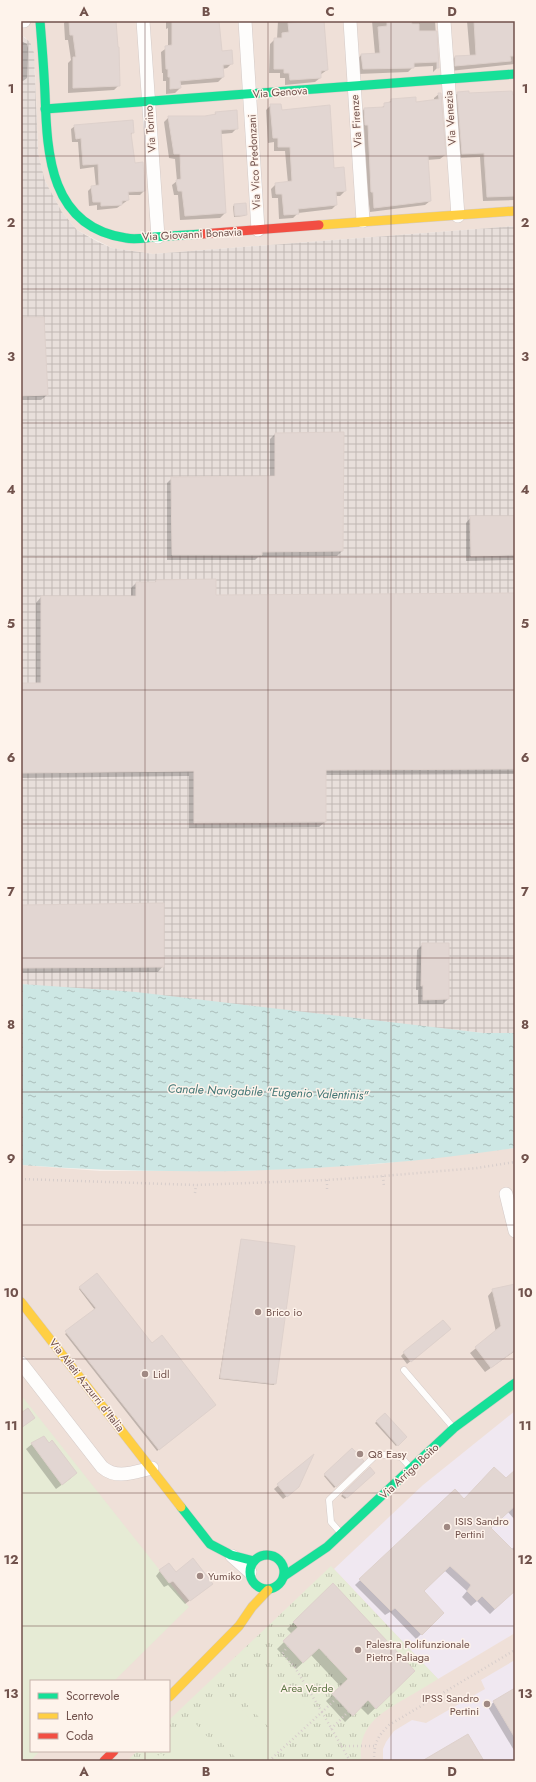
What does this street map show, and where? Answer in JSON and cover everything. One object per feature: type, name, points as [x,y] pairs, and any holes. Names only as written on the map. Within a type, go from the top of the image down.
[{"type":"street","name":"Via Giovanni Bonavia","points":[[40,21],[47,142],[50,164],[56,183],[65,202],[78,217],[96,230],[124,238],[158,237],[363,221],[515,212]]},
{"type":"street","name":"Via Torino","points":[[143,21],[158,237]]},
{"type":"street","name":"Via Vico Predonzani","points":[[245,21],[258,230]]},
{"type":"street","name":"Via Firenze","points":[[350,21],[363,221]]},
{"type":"street","name":"Via Venezia","points":[[444,21],[458,216]]},
{"type":"street","name":"Via Genova","points":[[46,109],[250,95],[515,74]]},
{"type":"street","points":[[506,1194],[515,1231]]},
{"type":"street","name":"Via Atleti Azzurri d'Italia","points":[[21,1302],[210,1544],[252,1567]]},
{"type":"street","points":[[21,1363],[102,1467],[108,1472],[117,1475],[152,1468]]},
{"type":"street","name":"Via Arrigo Boito","points":[[284,1576],[304,1561],[327,1547],[412,1469],[454,1428],[515,1383]]},
{"type":"street","points":[[170,1696],[239,1626],[252,1607],[268,1590],[278,1586],[284,1576],[283,1565],[275,1557],[269,1555],[258,1558],[252,1567],[250,1578],[258,1587],[268,1590]]},
{"type":"street","name":"Via Arrigo Boito","points":[[283,1565],[304,1561]]},
{"type":"street","points":[[252,1607],[258,1587]]},
{"type":"street","points":[[104,1761],[113,1752]]},
{"type":"lane","points":[[404,1370],[454,1428]]},
{"type":"lane","points":[[342,1534],[331,1522],[329,1500],[377,1454],[400,1458],[412,1469]]},
{"type":"path","points":[[21,1179],[196,1185],[327,1180],[383,1176],[477,1168],[515,1162]]},
{"type":"path","points":[[383,1176],[384,1187]]},
{"type":"path","points":[[327,1180],[327,1191]]},
{"type":"path","points":[[196,1185],[196,1193]]},
{"type":"path","points":[[288,1646],[282,1654],[294,1666],[350,1761]]},
{"type":"path","points":[[374,1761],[375,1746],[379,1734],[389,1725],[515,1650]]},
{"type":"path","points":[[269,1761],[337,1698]]},
{"type":"path","points":[[331,1729],[349,1711]]},
{"type":"path","points":[[341,1746],[375,1746]]},
{"type":"shaded area","points":[[21,21],[515,21],[515,226],[153,254],[112,248],[77,230],[62,212],[45,181],[38,153],[35,69],[26,38],[21,35]]},
{"type":"shaded area","points":[[21,35],[30,42],[34,53],[38,153],[45,181],[62,212],[77,230],[112,248],[153,254],[515,226],[515,1033],[483,1033],[21,984]]},
{"type":"shaded area","points":[[515,1148],[515,1761],[21,1761],[21,1165],[100,1171],[239,1171],[378,1164]]},
{"type":"shaded area","name":"ISIS Sandro Pertini","points":[[515,1411],[515,1633],[438,1679],[334,1569],[423,1485]]},
{"type":"shaded area","name":"IPSS Sandro Pertini","points":[[515,1660],[515,1761],[383,1761],[383,1749],[394,1731],[412,1720],[426,1723],[485,1689],[481,1680]]},
{"type":"green space","points":[[21,1395],[189,1607],[115,1680],[30,1680],[30,1752],[39,1752],[30,1761],[21,1761]]},
{"type":"green space","name":"Area Verde","points":[[331,1566],[438,1679],[384,1712],[370,1724],[362,1740],[361,1761],[127,1761],[136,1752],[170,1752],[170,1719]]},
{"type":"green space","points":[[258,1658],[312,1714],[283,1742],[229,1686]]},
{"type":"green space","points":[[224,1692],[277,1747],[263,1761],[239,1761],[197,1718]]},
{"type":"green space","points":[[193,1721],[230,1761],[176,1761],[167,1752],[170,1752],[170,1743]]},
{"type":"green space","points":[[161,1753],[169,1761],[152,1761]]},
{"type":"water","name":"Canale Navigabile \"Eugenio Valentinis\"","points":[[21,984],[136,992],[483,1033],[515,1033],[515,1148],[392,1162],[268,1170],[144,1171],[21,1165]]},
{"type":"building","points":[[69,21],[116,21],[119,47],[120,86],[73,88],[73,57],[76,57],[73,35],[70,35]]},
{"type":"building","points":[[172,21],[219,21],[222,51],[232,50],[233,64],[223,65],[224,77],[180,81],[181,88],[170,89],[170,77],[168,77],[168,69],[166,69],[165,46],[172,45]]},
{"type":"building","points":[[324,21],[328,70],[321,71],[321,78],[290,80],[289,73],[284,73],[284,69],[274,69],[274,38],[282,38],[282,33],[289,32],[288,23]]},
{"type":"building","points":[[411,21],[412,24],[419,24],[419,31],[437,31],[439,68],[437,68],[437,62],[414,63],[414,68],[363,69],[361,54],[380,53],[378,27],[387,26],[387,22]]},
{"type":"building","points":[[474,21],[514,21],[515,56],[510,56],[511,61],[455,66],[455,56],[476,55]]},
{"type":"building","points":[[469,91],[469,93],[512,91],[513,95],[515,94],[515,196],[487,197],[484,153],[462,154],[457,92]]},
{"type":"building","points":[[438,93],[441,93],[446,155],[428,156],[431,201],[374,208],[373,192],[371,192],[368,125],[365,125],[364,108],[384,107],[384,103],[391,102],[391,99],[416,97],[416,102],[439,99]]},
{"type":"building","points":[[270,104],[281,104],[282,110],[330,105],[334,168],[344,167],[346,191],[336,192],[337,205],[298,209],[299,214],[284,215],[282,194],[276,194],[275,183],[292,181],[290,147],[278,147],[278,138],[273,138]]},
{"type":"building","points":[[237,110],[238,129],[221,130],[226,213],[185,216],[182,191],[178,191],[176,180],[181,179],[180,154],[174,154],[168,116],[205,116],[216,114],[215,112]]},
{"type":"building","points":[[133,120],[134,133],[131,133],[135,163],[143,162],[145,191],[128,192],[129,200],[122,201],[122,205],[101,206],[101,202],[93,202],[91,186],[99,185],[98,164],[83,165],[81,138],[76,139],[74,125]]},
{"type":"building","points":[[246,203],[247,215],[235,216],[234,204]]},
{"type":"building","points":[[21,317],[44,317],[48,395],[21,396]]},
{"type":"building","points":[[344,432],[343,551],[262,552],[262,555],[172,555],[171,477],[275,476],[275,433]]},
{"type":"building","points":[[470,516],[515,516],[515,555],[471,556]]},
{"type":"building","points":[[216,579],[216,595],[515,593],[515,769],[326,770],[326,822],[194,823],[194,771],[21,773],[21,683],[41,683],[41,596],[136,596],[136,582],[156,582],[156,580]]},
{"type":"building","points":[[164,903],[164,967],[21,968],[21,905]]},
{"type":"building","points":[[422,943],[449,943],[449,999],[423,1000],[423,985],[421,986]]},
{"type":"building","name":"Brico io","points":[[241,1239],[295,1246],[276,1384],[220,1378]]},
{"type":"building","name":"Lidl","points":[[97,1273],[152,1343],[162,1335],[216,1405],[159,1450],[65,1331],[96,1308],[79,1287]]},
{"type":"building","points":[[515,1284],[515,1350],[491,1368],[475,1347],[501,1326],[492,1289]]},
{"type":"building","points":[[443,1320],[451,1329],[411,1362],[403,1352]]},
{"type":"building","points":[[28,1408],[35,1418],[21,1428],[21,1413]]},
{"type":"building","points":[[385,1413],[407,1437],[398,1446],[376,1421]]},
{"type":"building","points":[[44,1436],[49,1443],[52,1440],[77,1473],[62,1485],[31,1443]]},
{"type":"building","points":[[352,1448],[364,1461],[336,1487],[324,1474]]},
{"type":"building","points":[[314,1454],[299,1487],[287,1497],[277,1484]]},
{"type":"building","points":[[370,1467],[375,1473],[347,1498],[342,1494]]},
{"type":"building","points":[[494,1467],[506,1478],[515,1470],[515,1506],[491,1528],[515,1552],[515,1591],[495,1609],[482,1596],[477,1601],[467,1591],[471,1585],[450,1566],[424,1591],[444,1613],[422,1635],[395,1608],[391,1611],[359,1579],[455,1489],[464,1499]]},
{"type":"building","points":[[193,1558],[213,1584],[190,1601],[173,1581],[169,1583],[159,1570],[169,1563],[176,1572]]},
{"type":"building","name":"Palestra Polifunzionale Pietro Paliaga","points":[[333,1583],[415,1671],[376,1709],[368,1700],[353,1716],[332,1694],[348,1679],[319,1648],[303,1663],[283,1641],[298,1627],[293,1622]]},
{"type":"building","points":[[515,1688],[515,1738],[493,1701]]},
{"type":"building","points":[[468,1734],[484,1761],[422,1761]]},
{"type":"traffic: fast","points":[[40,21],[46,117],[51,163],[58,185],[68,204],[82,219],[101,231],[126,238],[136,239],[202,234]]},
{"type":"traffic: fast","points":[[45,109],[515,74]]},
{"type":"traffic: fast","points":[[284,1576],[327,1547],[454,1428],[515,1383]]},
{"type":"traffic: fast","points":[[181,1507],[210,1544],[231,1555],[254,1561]]},
{"type":"traffic: fast","points":[[264,1555],[270,1555],[274,1556],[281,1562],[284,1572],[283,1579],[277,1586],[270,1589],[264,1589],[260,1588],[253,1582],[250,1575],[250,1569],[251,1565],[257,1558],[264,1555]]},
{"type":"traffic: slow","points":[[319,225],[515,211]]},
{"type":"traffic: slow","points":[[21,1302],[181,1507]]},
{"type":"traffic: slow","points":[[170,1696],[239,1626],[252,1607],[268,1590]]},
{"type":"traffic: jam","points":[[202,234],[319,225]]},
{"type":"traffic: jam","points":[[104,1761],[113,1752]]},
{"type":"place","name":"Brico io","points":[[258,1312]]},
{"type":"place","name":"Lidl","points":[[145,1374]]},
{"type":"place","name":"Q8 Easy","points":[[360,1454]]},
{"type":"place","name":"ISIS Sandro Pertini","points":[[447,1527]]},
{"type":"place","name":"Yumiko","points":[[200,1576]]},
{"type":"place","name":"Palestra Polifunzionale Pietro Paliaga","points":[[358,1650]]},
{"type":"place","name":"IPSS Sandro Pertini","points":[[487,1704]]}]
